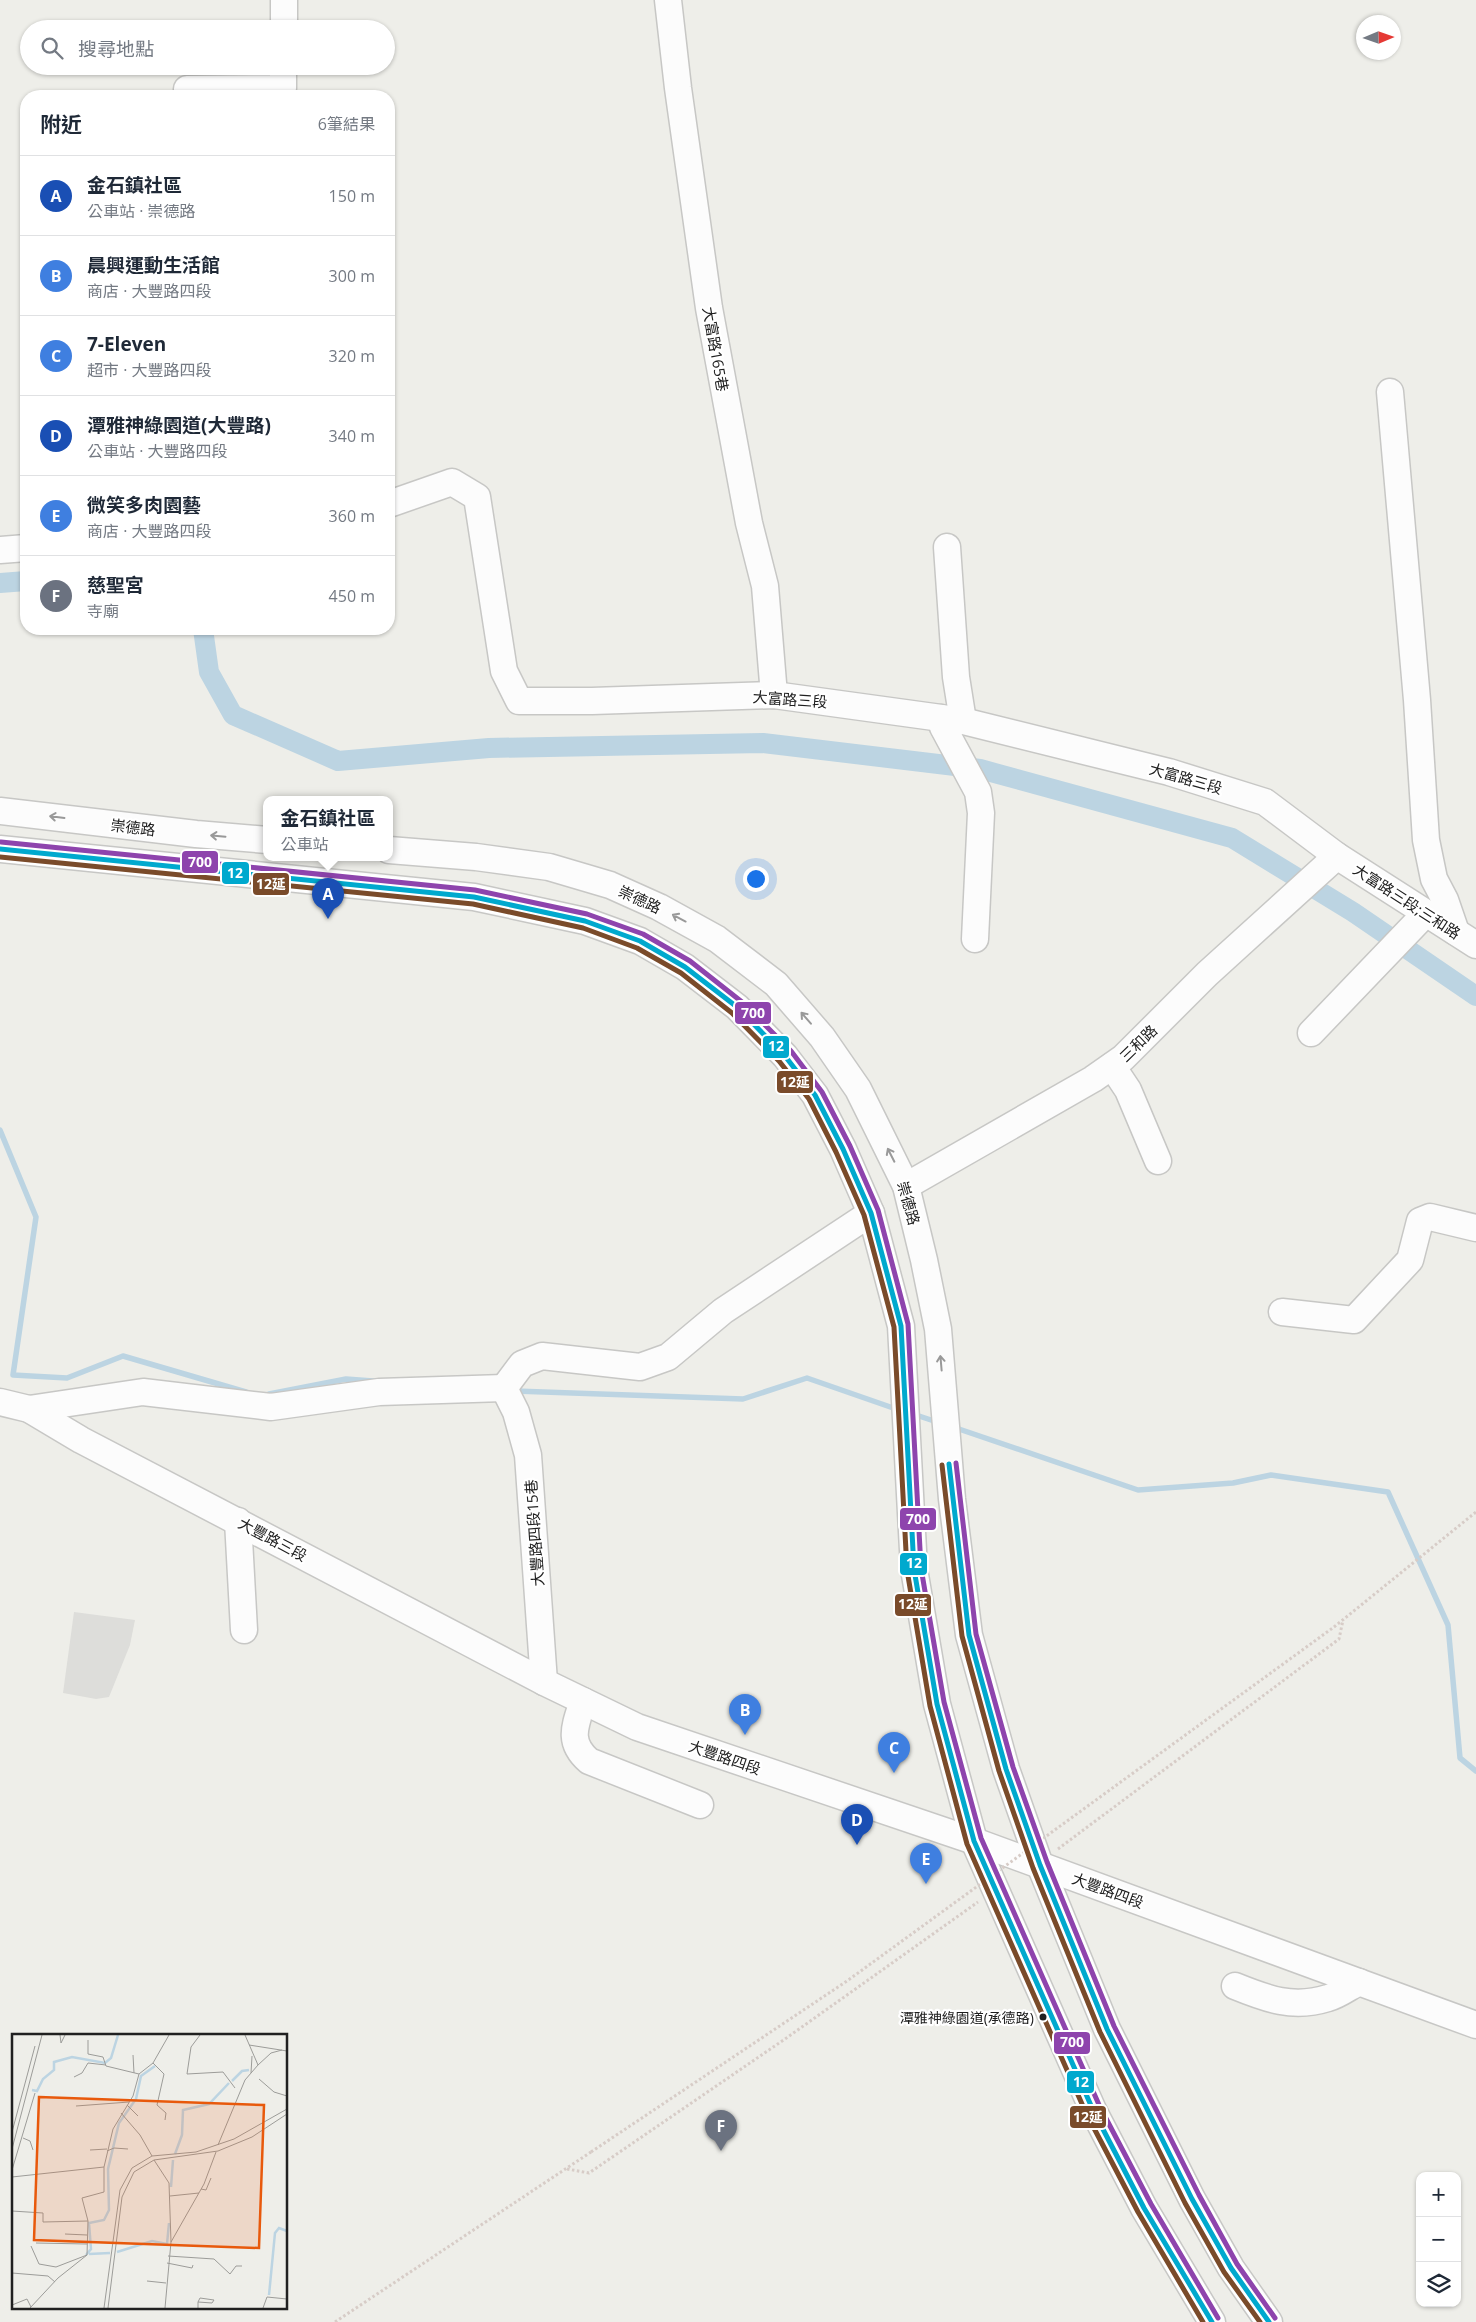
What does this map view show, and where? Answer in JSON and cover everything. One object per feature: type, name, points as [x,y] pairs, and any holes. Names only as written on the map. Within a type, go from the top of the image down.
[{"type":"street","points":[[284,0],[284,20]]},
{"type":"street","name":"大富路165巷","points":[[668,0],[678,88],[709,308],[749,523],[765,586],[774,695]]},
{"type":"street","points":[[187,90],[283,88],[283,75]]},
{"type":"street","points":[[1390,392],[1417,700],[1426,840],[1434,879],[1466,939]]},
{"type":"street","name":"大富路三段","points":[[395,502],[452,482],[477,497],[504,671],[519,701],[592,701],[774,695],[1170,772],[1265,802],[1337,856]]},
{"type":"street","points":[[947,547],[956,677],[952,730],[978,792],[980,813],[975,939]]},
{"type":"street","points":[[0,550],[20,548]]},
{"type":"street","name":"崇德路","points":[[0,811],[196,834],[263,840]]},
{"type":"street","points":[[0,849],[474,897],[585,921],[640,941],[686,967],[737,1007],[785,1056],[815,1095],[843,1149],[871,1213],[901,1326],[914,1569],[937,1704],[974,1841],[1093,2110],[1144,2208],[1212,2322]]},
{"type":"street","name":"崇德路","points":[[393,850],[476,857],[549,866],[610,885],[659,907],[717,939],[776,984],[822,1037],[858,1089],[906,1186],[938,1330],[952,1499],[969,1635],[1006,1768],[1040,1865],[1107,2029],[1192,2199],[1232,2268],[1268,2322]]},
{"type":"street","name":"大富路三段;三和路","points":[[1337,856],[1466,939]]},
{"type":"street","name":"三和路","points":[[906,1186],[1123,1058],[1207,974],[1337,856]]},
{"type":"street","points":[[1311,1034],[1426,913]]},
{"type":"street","points":[[1112,1066],[1128,1090],[1158,1161]]},
{"type":"street","points":[[30,1409],[143,1392],[272,1407],[379,1392],[504,1388],[522,1364],[542,1356],[640,1368],[668,1357],[723,1311],[871,1213]]},
{"type":"street","points":[[1282,1312],[1354,1320],[1410,1260],[1420,1221],[1430,1217],[1476,1228]]},
{"type":"street","name":"大豐路四段15巷","points":[[504,1388],[516,1412],[528,1455],[544,1682]]},
{"type":"street","name":"大豐路三段","points":[[0,1402],[30,1409],[81,1440],[544,1682]]},
{"type":"street","points":[[238,1521],[244,1630]]},
{"type":"street","name":"大豐路四段","points":[[544,1682],[637,1727],[974,1841],[1476,2025]]},
{"type":"street","points":[[582,1701],[574,1729],[578,1751],[589,1761],[700,1805]]},
{"type":"street","points":[[1235,1986],[1268,2000],[1299,2004],[1330,1998],[1359,1982]]},
{"type":"path","points":[[335,2322],[847,1981],[1334,1627],[1476,1512]]},
{"type":"path","points":[[1040,1865],[1068,1840],[1339,1639],[1343,1620]]},
{"type":"path","points":[[566,2169],[589,2173],[995,1890]]},
{"type":"shaded area","points":[[74,1612],[135,1620],[130,1645],[109,1697],[96,1699],[63,1693]]},
{"type":"waterway","points":[[0,583],[20,581]]},
{"type":"waterway","points":[[204,635],[209,672],[233,715],[338,761],[489,748],[763,743],[980,769],[1232,838],[1353,912],[1476,996]]},
{"type":"waterway","points":[[0,1130],[36,1217],[13,1375],[67,1378],[123,1356],[246,1392]]},
{"type":"waterway","points":[[515,1391],[743,1399],[807,1378],[899,1410]]},
{"type":"waterway","points":[[269,1394],[346,1379],[373,1381]]},
{"type":"waterway","points":[[913,1414],[940,1423]]},
{"type":"waterway","points":[[953,1427],[1138,1490],[1233,1483],[1271,1475],[1388,1492],[1448,1625],[1460,1758],[1476,1771]]},
{"type":"transit line","name":"700","points":[[1,842],[475,890],[587,914],[643,934],[690,961],[742,1002],[791,1051],[822,1092],[850,1146],[878,1210],[908,1324],[921,1568],[944,1702],[981,1838],[1100,2107],[1151,2204],[1218,2318]]},
{"type":"transit line","name":"12","points":[[0,849],[474,897],[585,921],[640,941],[685,967],[737,1007],[785,1056],[815,1095],[843,1149],[871,1213],[901,1326],[914,1569],[937,1704],[974,1841],[1093,2110],[1144,2208],[1212,2322]]},
{"type":"transit line","name":"12延","points":[[0,857],[473,904],[583,928],[637,948],[681,973],[732,1013],[779,1061],[809,1099],[836,1152],[864,1215],[894,1327],[907,1570],[930,1706],[967,1844],[1086,2113],[1138,2212],[1203,2322]]},
{"type":"transit line","name":"700","points":[[956,1463],[976,1634],[1013,1767],[1047,1862],[1114,2026],[1199,2195],[1237,2264],[1275,2318]]},
{"type":"transit line","name":"12","points":[[949,1464],[969,1635],[1006,1769],[1040,1865],[1107,2029],[1192,2199],[1231,2268],[1269,2322]]},
{"type":"transit line","name":"12延","points":[[942,1465],[962,1636],[999,1771],[1033,1868],[1100,2032],[1185,2203],[1224,2272],[1260,2322]]},
{"type":"place","name":"金石鎮社區","points":[[328,919]]},
{"type":"place","name":"晨興運動生活館","points":[[745,1735]]},
{"type":"place","name":"7-Eleven","points":[[894,1773]]},
{"type":"place","name":"潭雅神綠園道(大豐路)","points":[[857,1845]]},
{"type":"place","name":"微笑多肉園藝","points":[[926,1884]]},
{"type":"place","name":"潭雅神綠園道(承德路)","points":[[1043,2017]]},
{"type":"place","name":"慈聖宮","points":[[721,2151]]}]
